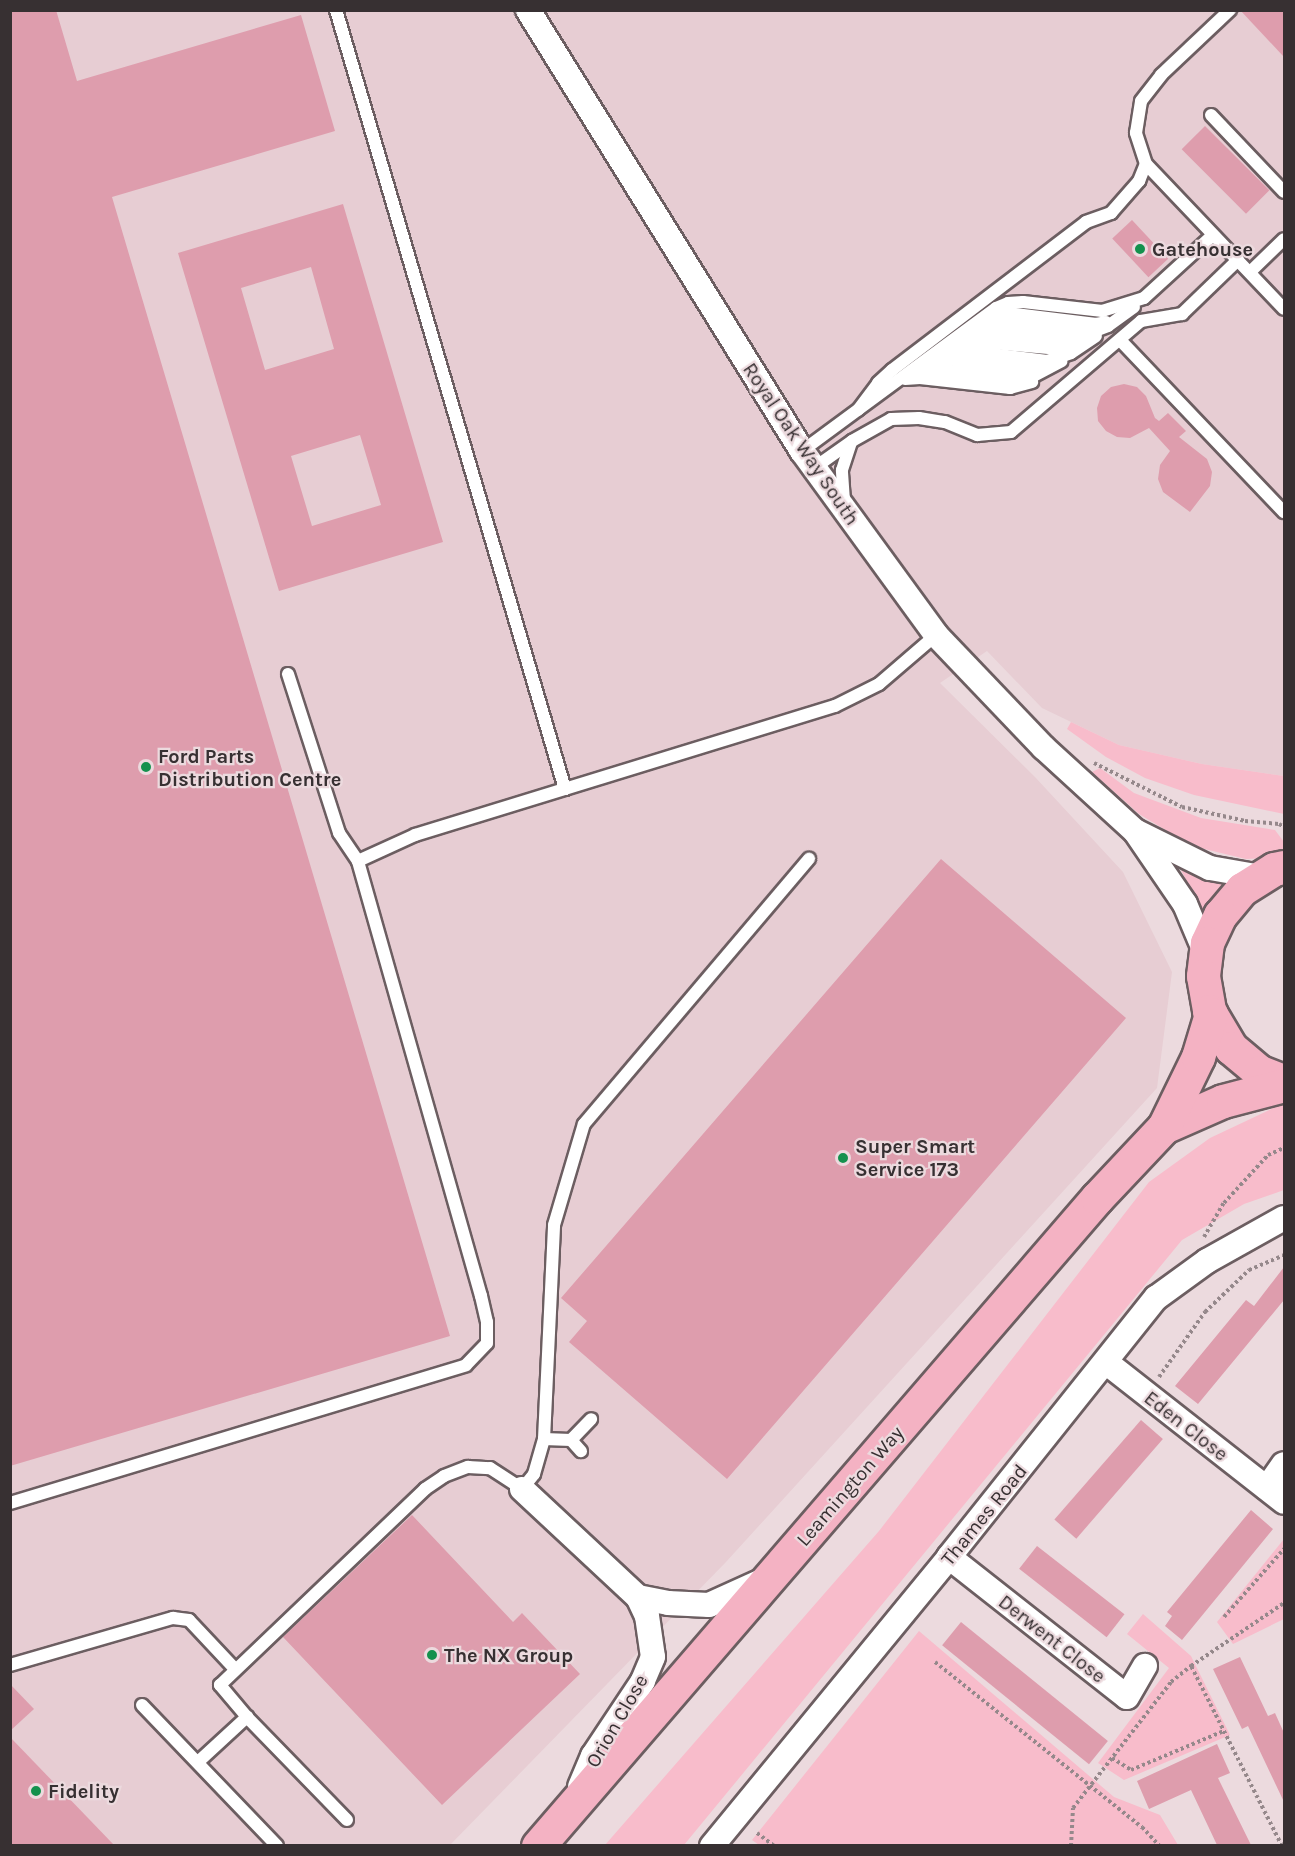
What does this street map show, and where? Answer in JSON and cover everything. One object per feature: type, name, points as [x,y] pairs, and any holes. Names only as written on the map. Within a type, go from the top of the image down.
[{"type":"highway","points":[[1273,872],[1242,889],[1220,915],[1207,943],[1203,976],[1211,1014],[1231,1047],[1260,1071],[1284,1083]]},
{"type":"highway","name":"Leamington Way","points":[[538,1845],[774,1575],[1097,1198],[1164,1127],[1198,1057],[1211,1014]]},
{"type":"highway","name":"Leamington Way","points":[[1164,1127],[1223,1101],[1284,1083]]},
{"type":"street","name":"Royal Oak Way South","points":[[528,10],[808,460],[936,635],[1043,747],[1135,831],[1185,904],[1206,954]]},
{"type":"street","name":"Royal Oak Way South","points":[[1135,831],[1210,868],[1273,872]]},
{"type":"street","name":"Thames Road","points":[[712,1845],[950,1557],[1107,1363],[1156,1298],[1207,1261],[1284,1218]]},
{"type":"street","name":"Eden Close","points":[[1107,1363],[1276,1495],[1284,1464]]},
{"type":"street","name":"Orion Close","points":[[522,1489],[638,1597],[647,1616],[652,1657],[644,1681],[593,1756],[570,1809]]},
{"type":"street","name":"Derwent Close","points":[[950,1557],[1127,1697],[1144,1666]]},
{"type":"street","points":[[638,1597],[668,1603],[709,1605],[774,1575]]},
{"type":"lane","points":[[336,10],[565,789]]},
{"type":"lane","points":[[1207,32],[1222,10]]},
{"type":"lane","points":[[1230,10],[1161,75],[1141,101],[1136,134],[1146,164],[1284,309]]},
{"type":"lane","points":[[1211,115],[1284,192]]},
{"type":"lane","points":[[808,460],[858,410],[892,369],[1086,222],[1111,213],[1139,181],[1146,164]]},
{"type":"lane","points":[[893,384],[913,378],[1015,388],[1033,381],[1134,307],[1214,235]]},
{"type":"lane","points":[[1250,272],[1284,239]]},
{"type":"lane","points":[[808,460],[852,441],[891,418],[919,418],[945,422],[977,435],[1011,432],[1141,321],[1182,314],[1238,260]]},
{"type":"lane","points":[[858,410],[968,329],[1008,303],[1023,302],[1102,311],[1144,298]]},
{"type":"lane","points":[[981,320],[1000,313],[1102,324],[1134,307]]},
{"type":"lane","points":[[968,329],[994,322],[1090,333],[1120,318]]},
{"type":"lane","points":[[956,338],[968,333],[982,332],[1077,342],[1108,327]]},
{"type":"lane","points":[[943,347],[963,341],[1065,351],[1096,336]]},
{"type":"lane","points":[[1120,340],[1284,512]]},
{"type":"lane","points":[[931,356],[944,351],[958,350],[1047,361],[1060,358],[1083,345]]},
{"type":"lane","points":[[919,365],[932,360],[946,359],[1035,370],[1048,368],[1070,355]]},
{"type":"lane","points":[[906,375],[925,369],[1028,379],[1058,364]]},
{"type":"lane","points":[[848,515],[844,500],[842,470],[852,441]]},
{"type":"lane","points":[[358,861],[415,835],[835,706],[879,684],[936,635]]},
{"type":"lane","points":[[10,1503],[466,1365],[487,1343],[487,1322],[481,1296],[358,861],[339,833],[288,674]]},
{"type":"lane","points":[[347,1820],[247,1717],[220,1685],[425,1489],[444,1476],[468,1467],[490,1468],[522,1489],[534,1474],[544,1439],[554,1225],[584,1124],[809,859]]},
{"type":"lane","points":[[571,1440],[591,1419]]},
{"type":"lane","points":[[544,1439],[571,1440],[581,1451]]},
{"type":"lane","points":[[10,1665],[173,1618],[189,1620],[235,1669]]},
{"type":"lane","points":[[142,1705],[277,1845]]},
{"type":"lane","points":[[198,1762],[247,1717]]},
{"type":"path","points":[[1091,761],[1182,807],[1245,821],[1279,824],[1284,827]]},
{"type":"path","points":[[1207,1261],[1201,1243],[1224,1203],[1268,1155],[1284,1148]]},
{"type":"path","points":[[1147,1395],[1204,1312],[1249,1270],[1284,1255]]},
{"type":"path","points":[[1224,1617],[1284,1549]]},
{"type":"path","points":[[1071,1845],[1073,1808],[1171,1682],[1284,1603]]},
{"type":"path","points":[[935,1662],[1142,1827],[1160,1845]]},
{"type":"path","points":[[1191,1666],[1282,1845]]},
{"type":"path","points":[[1112,1758],[1131,1770],[1224,1731]]},
{"type":"path","points":[[757,1833],[774,1845]]},
{"type":"shaded area","points":[[11,11],[1284,11],[1284,776],[1202,764],[1119,745],[1042,708],[987,651],[940,683],[1035,777],[1123,872],[1172,972],[1157,1088],[726,1562],[450,1845],[11,1846]]},
{"type":"shaded area","points":[[1071,722],[1119,745],[1202,764],[1284,776],[1284,814],[1194,795],[1145,778],[1106,757],[1067,729]]},
{"type":"shaded area","points":[[1100,768],[1134,793],[1201,818],[1275,830],[1284,842],[1284,857],[1246,859],[1192,846],[1139,814],[1092,772]]},
{"type":"shaded area","points":[[1179,866],[1235,883],[1203,913]]},
{"type":"shaded area","points":[[1284,1103],[1284,1190],[1244,1204],[1182,1240],[684,1845],[605,1845],[879,1531],[1149,1182],[1210,1138]]},
{"type":"shaded area","points":[[1284,1539],[1284,1619],[1233,1644],[1217,1622]]},
{"type":"shaded area","points":[[1143,1614],[1191,1656],[1230,1735],[1124,1780],[1098,1763],[1169,1668],[1127,1634]]},
{"type":"shaded area","points":[[919,1631],[1114,1797],[1160,1815],[1178,1845],[759,1845],[752,1840]]},
{"type":"building","name":"Ford Parts Distribution Centre","points":[[10,10],[56,10],[77,81],[301,15],[335,131],[112,197],[450,1336],[10,1466]]},
{"type":"building","points":[[1240,10],[1284,10],[1284,57]]},
{"type":"building","points":[[1205,126],[1269,190],[1246,214],[1182,149]]},
{"type":"building","points":[[343,204],[443,542],[279,591],[178,253]],"holes":[[[311,267],[334,349],[265,370],[241,288]],[[360,435],[381,505],[312,526],[291,456]]]},
{"type":"building","name":"Gatehouse","points":[[1132,220],[1168,259],[1148,277],[1112,238]]},
{"type":"building","points":[[1124,384],[1137,387],[1146,396],[1155,418],[1159,421],[1168,413],[1186,431],[1179,437],[1207,459],[1212,472],[1210,486],[1190,512],[1163,492],[1158,479],[1160,465],[1170,451],[1149,428],[1130,438],[1117,437],[1106,431],[1098,421],[1097,408],[1101,396],[1111,387]]},
{"type":"building","name":"Super Smart Service 173","points":[[941,859],[1126,1018],[727,1479],[569,1342],[587,1321],[561,1298]]},
{"type":"building","points":[[1284,1267],[1284,1300],[1198,1404],[1175,1386],[1246,1300],[1254,1306]]},
{"type":"building","points":[[1141,1420],[1163,1439],[1076,1539],[1054,1520]]},
{"type":"building","points":[[1251,1510],[1273,1529],[1182,1640],[1165,1626],[1172,1616],[1167,1612]]},
{"type":"building","name":"The NX Group","points":[[412,1515],[513,1622],[522,1613],[580,1674],[442,1805],[283,1637]]},
{"type":"building","points":[[1037,1546],[1124,1614],[1107,1637],[1019,1569]]},
{"type":"building","points":[[961,1622],[1108,1741],[1089,1764],[942,1645]]},
{"type":"building","points":[[1240,1657],[1268,1716],[1275,1713],[1284,1733],[1284,1802],[1248,1726],[1242,1729],[1213,1669]]},
{"type":"building","points":[[10,1684],[34,1709],[10,1731]]},
{"type":"building","name":"Fidelity","points":[[10,1737],[114,1845],[10,1845]]},
{"type":"building","points":[[1217,1744],[1230,1773],[1218,1778],[1251,1845],[1217,1845],[1191,1790],[1149,1809],[1137,1781]]},
{"type":"place","name":"Gatehouse","points":[[1140,249]]},
{"type":"place","name":"Ford Parts Distribution Centre","points":[[146,767]]},
{"type":"place","name":"Super Smart Service 173","points":[[843,1158]]},
{"type":"place","name":"The NX Group","points":[[432,1655]]},
{"type":"place","name":"Fidelity","points":[[36,1791]]}]
